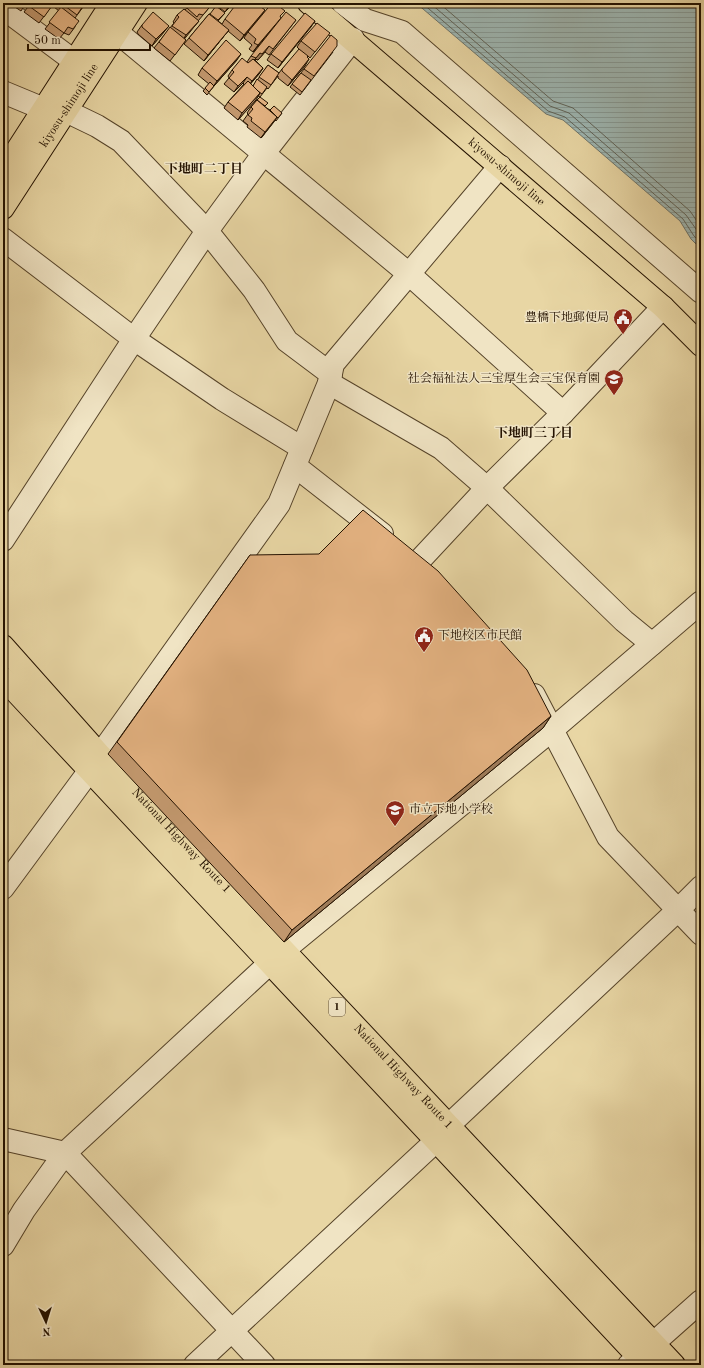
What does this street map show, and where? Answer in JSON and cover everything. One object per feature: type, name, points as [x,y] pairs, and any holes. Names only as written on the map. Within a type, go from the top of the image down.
[{"type":"main road","name":"kiyosu-shimoji line","points":[[3,172],[112,3]]},
{"type":"main road","name":"kiyosu-shimoji line","points":[[3,208],[136,3]]},
{"type":"main road","name":"kiyosu-shimoji line","points":[[309,3],[663,306],[701,345]]},
{"type":"main road","name":"National Highway Route 1","points":[[3,646],[95,762]]},
{"type":"main road","name":"National Highway Route 1","points":[[3,678],[95,762],[443,1133],[642,1357],[674,1365]]},
{"type":"street","points":[[343,3],[365,20],[402,32]]},
{"type":"street","points":[[366,3],[402,32],[701,292]]},
{"type":"street","points":[[3,8],[74,61]]},
{"type":"street","points":[[117,32],[409,274],[563,413]]},
{"type":"street","points":[[3,540],[134,339],[207,231],[264,153],[352,40]]},
{"type":"street","points":[[3,92],[44,109]]},
{"type":"street","points":[[66,111],[97,126],[121,141],[207,231],[254,290],[287,341],[330,379],[441,448],[486,488],[624,621],[652,644]]},
{"type":"street","points":[[3,888],[279,504],[330,379],[333,364],[500,166]]},
{"type":"street","points":[[3,239],[134,339],[222,399],[298,457],[418,562],[434,578]]},
{"type":"street","points":[[418,562],[486,488],[563,413],[663,306]]},
{"type":"street","points":[[3,1245],[24,1210],[65,1153],[277,956],[553,729],[701,602]]},
{"type":"street","points":[[524,677],[553,729],[608,837],[701,934]]},
{"type":"street","points":[[195,1365],[443,1133],[701,887]]},
{"type":"street","points":[[3,1139],[65,1153],[264,1365]]},
{"type":"street","points":[[642,1357],[701,1301]]},
{"type":"water","points":[[416,3],[701,3],[701,249],[691,239],[680,221],[563,120],[546,114]]},
{"type":"building","points":[[16,3],[26,3],[23,8]]},
{"type":"building","points":[[31,3],[54,3],[44,17],[29,6]]},
{"type":"building","points":[[61,3],[85,3],[77,15]]},
{"type":"building","points":[[191,3],[213,3],[203,15],[199,14],[197,17],[187,8]]},
{"type":"building","points":[[237,3],[256,3],[265,10],[244,35],[225,19]]},
{"type":"building","points":[[272,3],[275,3],[285,11],[280,16],[281,18],[258,45],[254,43],[256,39],[248,32]]},
{"type":"building","points":[[216,6],[225,13],[218,20],[210,14]]},
{"type":"building","points":[[61,7],[79,21],[73,29],[68,27],[64,33],[49,22]]},
{"type":"building","points":[[184,9],[199,21],[186,35],[172,26],[179,17],[177,15]]},
{"type":"building","points":[[153,12],[169,26],[156,39],[142,27]]},
{"type":"building","points":[[286,12],[296,20],[273,49],[269,46],[256,58],[251,56]]},
{"type":"building","points":[[305,13],[315,21],[282,62],[271,54]]},
{"type":"building","points":[[209,14],[229,30],[208,55],[189,38]]},
{"type":"building","points":[[317,23],[330,33],[315,52],[301,41]]},
{"type":"building","points":[[170,27],[186,40],[175,55],[159,42]]},
{"type":"building","points":[[331,35],[337,40],[337,46],[314,76],[304,69]]},
{"type":"building","points":[[226,40],[241,54],[217,81],[202,68]]},
{"type":"building","points":[[299,49],[308,56],[307,57],[309,59],[292,80],[282,71],[282,69]]},
{"type":"building","points":[[242,58],[248,63],[253,59],[263,68],[252,81],[247,77],[238,86],[229,78],[234,72],[232,70]]},
{"type":"building","points":[[268,65],[279,73],[271,85],[259,77]]},
{"type":"building","points":[[301,73],[311,80],[302,92],[292,84]]},
{"type":"building","points":[[257,79],[267,87],[262,94],[253,86]]},
{"type":"building","points":[[248,81],[260,93],[242,113],[228,102]]},
{"type":"building","points":[[210,82],[214,86],[209,92],[205,88]]},
{"type":"building","points":[[260,97],[268,103],[265,106],[257,100]]},
{"type":"building","points":[[257,100],[277,117],[265,132],[251,121],[252,118],[248,115],[253,109],[251,107]]},
{"type":"building","points":[[274,106],[282,113],[278,118],[270,110]]},
{"type":"building","points":[[363,510],[438,571],[527,670],[551,716],[292,930],[117,742],[250,555],[319,554]]},
{"type":"place","name":"豊橋下地郵便局","points":[[623,335]]},
{"type":"place","name":"社会福祉法人三宝厚生会三宝保育園","points":[[614,396]]},
{"type":"place","name":"下地校区市民館","points":[[424,653]]},
{"type":"place","name":"市立下地小学校","points":[[395,827]]},
{"type":"district","name":"下地町二丁目","points":[[204,169]]},
{"type":"district","name":"下地町三丁目","points":[[534,433]]}]
